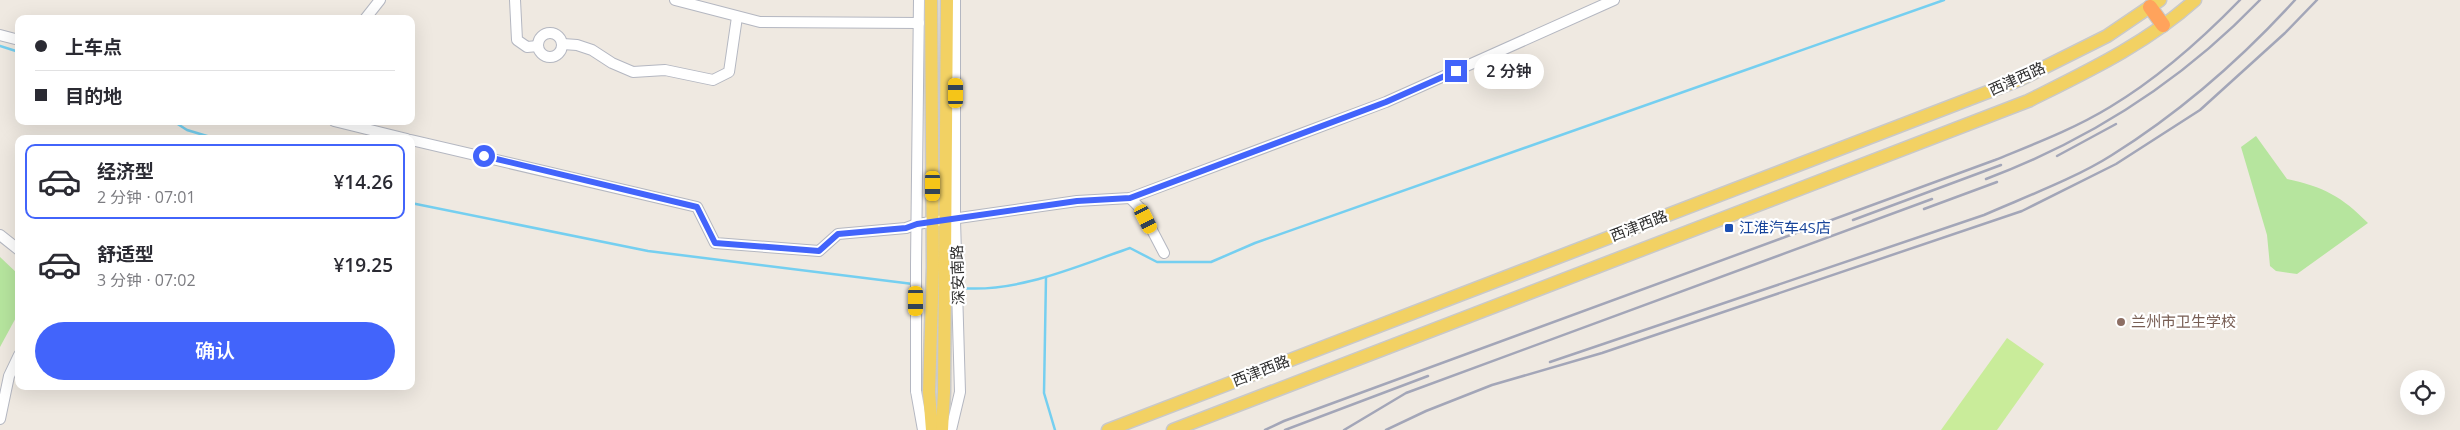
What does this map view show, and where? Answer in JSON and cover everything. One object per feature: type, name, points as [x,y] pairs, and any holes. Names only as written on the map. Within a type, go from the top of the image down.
[{"type":"highway","points":[[2152,2],[2162,26]]},
{"type":"main road","name":"深安南路","points":[[931,0],[945,221]]},
{"type":"main road","name":"深安南路","points":[[942,430],[946,268],[947,0]]},
{"type":"main road","name":"西津西路","points":[[1173,430],[2028,101],[2120,54],[2162,26],[2195,0]]},
{"type":"main road","name":"西津西路","points":[[1108,430],[2019,80],[2107,36],[2152,2]]},
{"type":"main road","name":"深安南路","points":[[932,430],[929,392],[946,268]]},
{"type":"street","points":[[368,15],[380,0]]},
{"type":"street","points":[[515,0],[517,40],[527,47],[538,46]]},
{"type":"street","points":[[675,0],[760,22],[919,23]]},
{"type":"street","points":[[919,0],[916,392],[923,430]]},
{"type":"street","name":"深安南路","points":[[945,221],[955,0]]},
{"type":"street","points":[[415,141],[697,207],[715,243],[819,251],[838,234],[906,228],[917,224],[1077,201],[1130,198],[1386,102],[1614,0]]},
{"type":"street","points":[[563,44],[577,45],[592,50],[612,63],[633,72],[665,70],[713,80],[729,72],[737,17]]},
{"type":"street","points":[[549,33],[558,36],[563,44],[560,53],[552,58],[542,55],[538,46],[541,37],[549,33]]},
{"type":"street","points":[[0,35],[15,39]]},
{"type":"street","points":[[350,125],[391,135]]},
{"type":"street","points":[[1130,198],[1141,210],[1164,253]]},
{"type":"street","points":[[0,235],[15,247]]},
{"type":"street","name":"深安南路","points":[[946,268],[960,392],[951,430]]},
{"type":"street","points":[[0,419],[9,376],[15,363]]},
{"type":"green space","points":[[2256,136],[2287,179],[2322,189],[2340,199],[2368,223],[2297,274],[2276,271],[2270,266],[2267,235],[2241,147]]},
{"type":"green space","points":[[0,257],[15,271],[15,319],[0,347]]},
{"type":"green space","points":[[2007,338],[2044,364],[1997,430],[1941,430]]},
{"type":"waterway","points":[[961,288],[1004,286],[1026,282],[1047,277],[1130,248],[1157,262],[1211,262],[1255,243],[1944,0]]},
{"type":"waterway","points":[[0,46],[15,51]]},
{"type":"waterway","points":[[179,125],[187,130],[204,135]]},
{"type":"waterway","points":[[415,204],[648,251],[913,284]]},
{"type":"waterway","points":[[1046,277],[1044,393],[1055,430]]},
{"type":"railway","points":[[1265,430],[1284,421],[1995,160],[2054,136],[2096,115],[2145,84],[2195,44],[2240,0]]},
{"type":"railway","points":[[1986,179],[2062,146],[2133,105],[2167,82],[2199,56],[2260,0]]},
{"type":"railway","points":[[1550,362],[1984,215],[2083,172],[2137,139],[2209,84],[2275,22],[2295,0]]},
{"type":"railway","points":[[1386,430],[1426,411],[1492,385],[1602,353],[2022,211],[2116,164],[2200,110],[2285,33],[2317,0]]},
{"type":"railway","points":[[2057,156],[2116,124]]},
{"type":"railway","points":[[1853,220],[2001,165]]},
{"type":"railway","points":[[1924,209],[1997,182]]},
{"type":"railway","points":[[1344,430],[1406,393],[1932,199]]},
{"type":"railway","points":[[1285,430],[1428,376]]},
{"type":"place","name":"江淮汽车4S店","points":[[1729,228]]},
{"type":"place","name":"兰州市卫生学校","points":[[2121,322]]},
{"type":"route","points":[[484,156],[697,207],[715,243],[819,251],[838,234],[906,228],[917,224],[956,220],[1077,201],[1130,198],[1386,102],[1456,71]]}]
